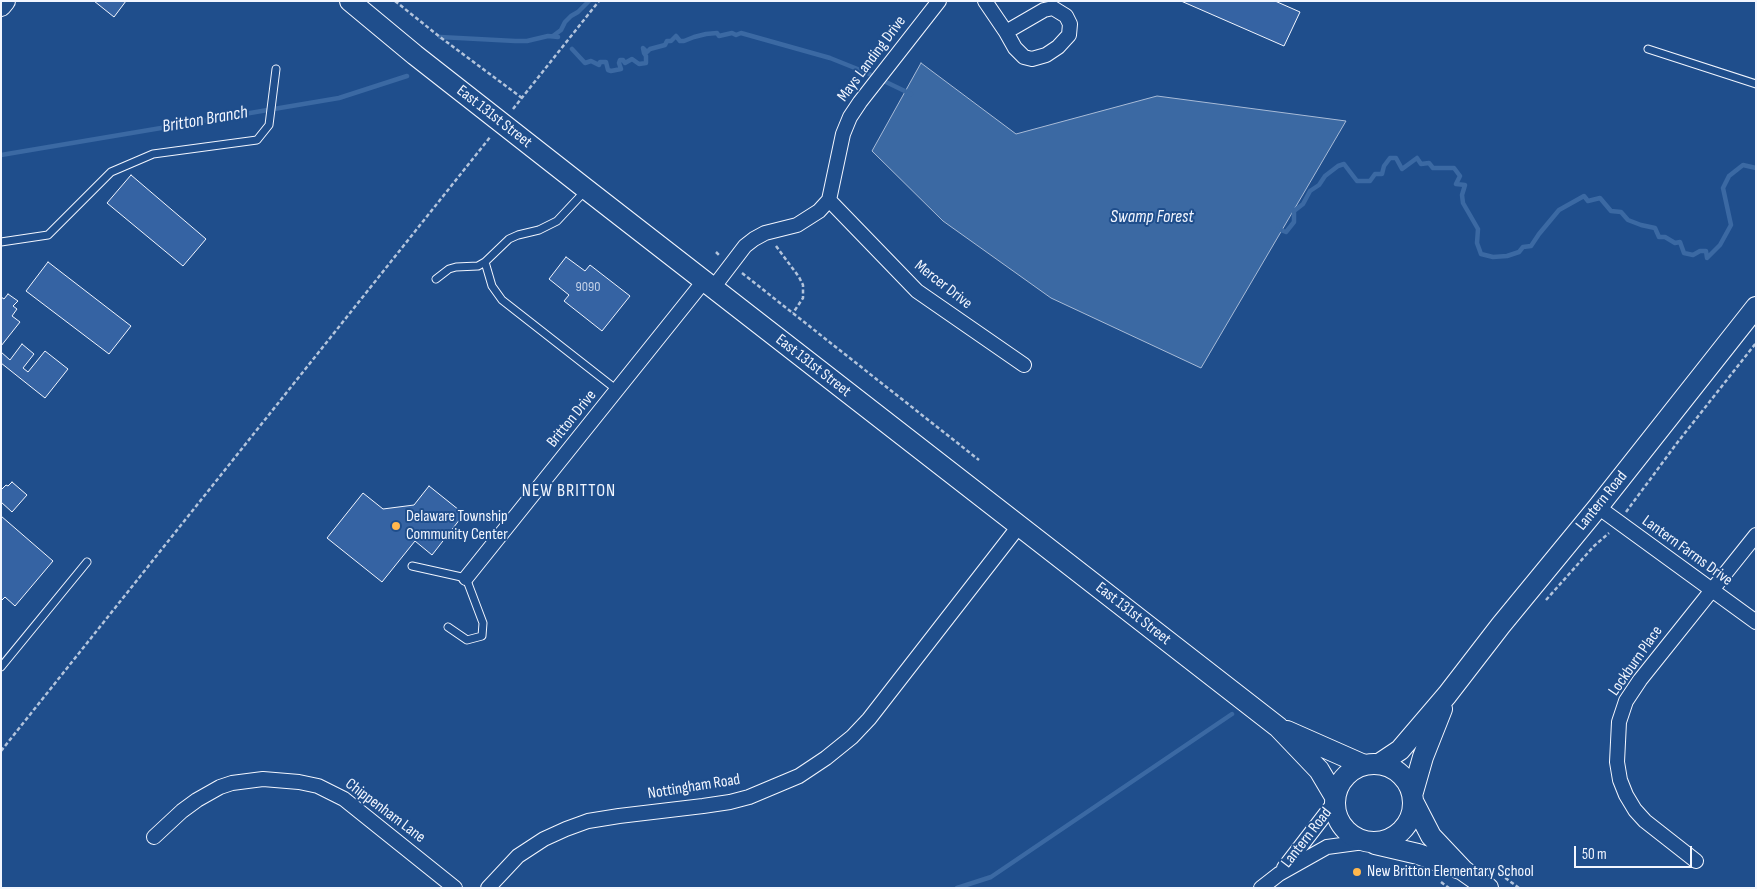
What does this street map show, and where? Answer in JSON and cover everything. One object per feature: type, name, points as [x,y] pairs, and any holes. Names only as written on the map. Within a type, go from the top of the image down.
[{"type":"street","points":[[1,6],[5,1]]},
{"type":"street","name":"East 131st Street","points":[[350,1],[708,285],[1278,728],[1319,770],[1335,800]]},
{"type":"street","name":"Mays Landing Drive","points":[[829,200],[843,134],[850,117],[938,1]]},
{"type":"street","points":[[985,1],[1006,32]]},
{"type":"street","points":[[708,285],[754,239],[797,225],[819,211],[829,200]]},
{"type":"street","name":"Mercer Drive","points":[[829,200],[917,291],[1024,365]]},
{"type":"street","name":"Britton Drive","points":[[466,578],[617,390],[708,285]]},
{"type":"street","name":"Lantern Road","points":[[1372,764],[1400,750],[1447,695],[1756,307]]},
{"type":"street","name":"Lantern Farms Drive","points":[[1598,507],[1756,622]]},
{"type":"street","name":"Nottingham Road","points":[[488,888],[518,856],[544,839],[566,829],[588,821],[703,806],[749,797],[799,776],[826,758],[852,737],[869,719],[1019,526]]},
{"type":"street","name":"Lockburn Place","points":[[1696,861],[1656,831],[1635,810],[1626,795],[1620,780],[1617,762],[1616,748],[1619,722],[1632,692],[1756,535]]},
{"type":"street","name":"Lantern Road","points":[[1413,798],[1423,757],[1447,695]]},
{"type":"street","name":"East 131st Street","points":[[1278,728],[1372,764]]},
{"type":"street","points":[[1464,871],[1431,836],[1405,779],[1394,769],[1372,764],[1351,771],[1341,782],[1335,800],[1337,816],[1343,828],[1352,836],[1368,842],[1418,854],[1464,871],[1493,880]]},
{"type":"street","name":"Chippenham Lane","points":[[154,837],[182,811],[202,796],[220,787],[232,783],[263,779],[299,782],[332,792],[349,803],[455,888]]},
{"type":"street","points":[[1368,842],[1389,840],[1402,832],[1411,818],[1413,798]]},
{"type":"street","name":"Lantern Road","points":[[1279,874],[1335,800]]},
{"type":"street","name":"Lantern Road","points":[[1261,888],[1279,874],[1327,847],[1368,842]]},
{"type":"lane","points":[[1648,49],[1756,84]]},
{"type":"lane","points":[[1,242],[48,235],[111,172],[153,154],[257,140],[269,125],[276,69]]},
{"type":"lane","points":[[436,279],[449,269],[478,266],[486,262],[509,239],[539,230],[557,221],[586,189]]},
{"type":"lane","points":[[486,262],[492,286],[502,300],[617,390]]},
{"type":"lane","points":[[1,667],[87,562]]},
{"type":"lane","points":[[412,566],[466,578],[483,623],[482,636],[467,640],[448,627]]},
{"type":"path","points":[[396,1],[440,37],[522,98]]},
{"type":"path","points":[[512,110],[599,1]]},
{"type":"path","points":[[1,751],[495,131]]},
{"type":"path","points":[[716,252],[979,460]]},
{"type":"path","points":[[1543,603],[1594,546],[1605,538],[1677,443],[1756,344]]},
{"type":"path","points":[[1493,880],[1519,888]]},
{"type":"water","name":"Swamp Forest","points":[[921,63],[1016,134],[1157,96],[1346,121],[1201,368],[1051,298],[943,221],[872,151]]},
{"type":"building","points":[[94,1],[126,1],[114,17]]},
{"type":"building","points":[[1181,1],[1275,1],[1300,12],[1284,46]]},
{"type":"building","points":[[131,175],[206,239],[183,266],[107,203]]},
{"type":"building","points":[[566,257],[585,271],[590,265],[630,296],[602,331],[564,301],[569,295],[549,279]]},
{"type":"building","points":[[48,262],[131,326],[109,354],[26,291]]},
{"type":"building","points":[[8,294],[18,301],[13,306],[17,309],[12,316],[20,322],[1,346],[1,297],[4,299]]},
{"type":"building","points":[[22,344],[34,354],[23,368],[28,372],[45,351],[68,369],[45,398],[1,363],[1,352],[10,360]]},
{"type":"building","points":[[12,482],[27,495],[12,512],[1,502],[1,490]]},
{"type":"building","name":"Delaware Township Community Center","points":[[429,486],[464,514],[432,555],[415,541],[382,582],[327,538],[363,493],[383,509],[414,505]]},
{"type":"building","points":[[1,516],[53,561],[15,606],[5,597],[1,601]]},
{"type":"waterway","points":[[553,36],[561,30],[571,16],[589,1]]},
{"type":"waterway","points":[[572,49],[585,63],[591,61],[599,65],[600,62],[606,62],[608,70],[611,71],[621,69],[620,60],[623,60],[625,63],[632,59],[639,64],[646,63],[643,48],[647,52],[650,49],[665,45],[667,41],[671,41],[676,36],[680,41],[684,41],[706,34],[717,33],[719,36],[741,33],[830,58],[911,94]]},
{"type":"waterway","name":"Britton Branch","points":[[440,37],[515,41],[527,41],[548,36],[558,37]]},
{"type":"waterway","name":"Britton Branch","points":[[1,155],[339,98],[407,76]]},
{"type":"waterway","points":[[1278,229],[1286,232],[1294,222],[1294,211],[1303,204],[1310,191],[1319,185],[1325,176],[1338,166],[1344,164],[1357,181],[1370,181],[1375,174],[1382,174],[1384,166],[1390,158],[1396,158],[1402,169],[1417,158],[1421,164],[1429,163],[1433,168],[1454,168],[1460,176],[1456,184],[1465,185],[1462,195],[1463,203],[1478,229],[1477,243],[1481,254],[1493,257],[1507,256],[1519,252],[1523,247],[1531,246],[1559,210],[1584,196],[1588,201],[1600,198],[1611,211],[1621,212],[1628,220],[1655,228],[1659,237],[1665,237],[1675,243],[1680,242],[1684,253],[1693,255],[1700,251],[1706,251],[1707,258],[1720,245],[1731,225],[1723,188],[1729,176],[1743,165],[1756,168]]},
{"type":"waterway","points":[[957,888],[991,877],[1232,714]]},
{"type":"place","name":"Delaware Township Community Center","points":[[396,526]]},
{"type":"place","name":"New Britton Elementary School","points":[[1357,872]]},
{"type":"district","name":"NEW BRITTON","points":[[569,491]]}]
